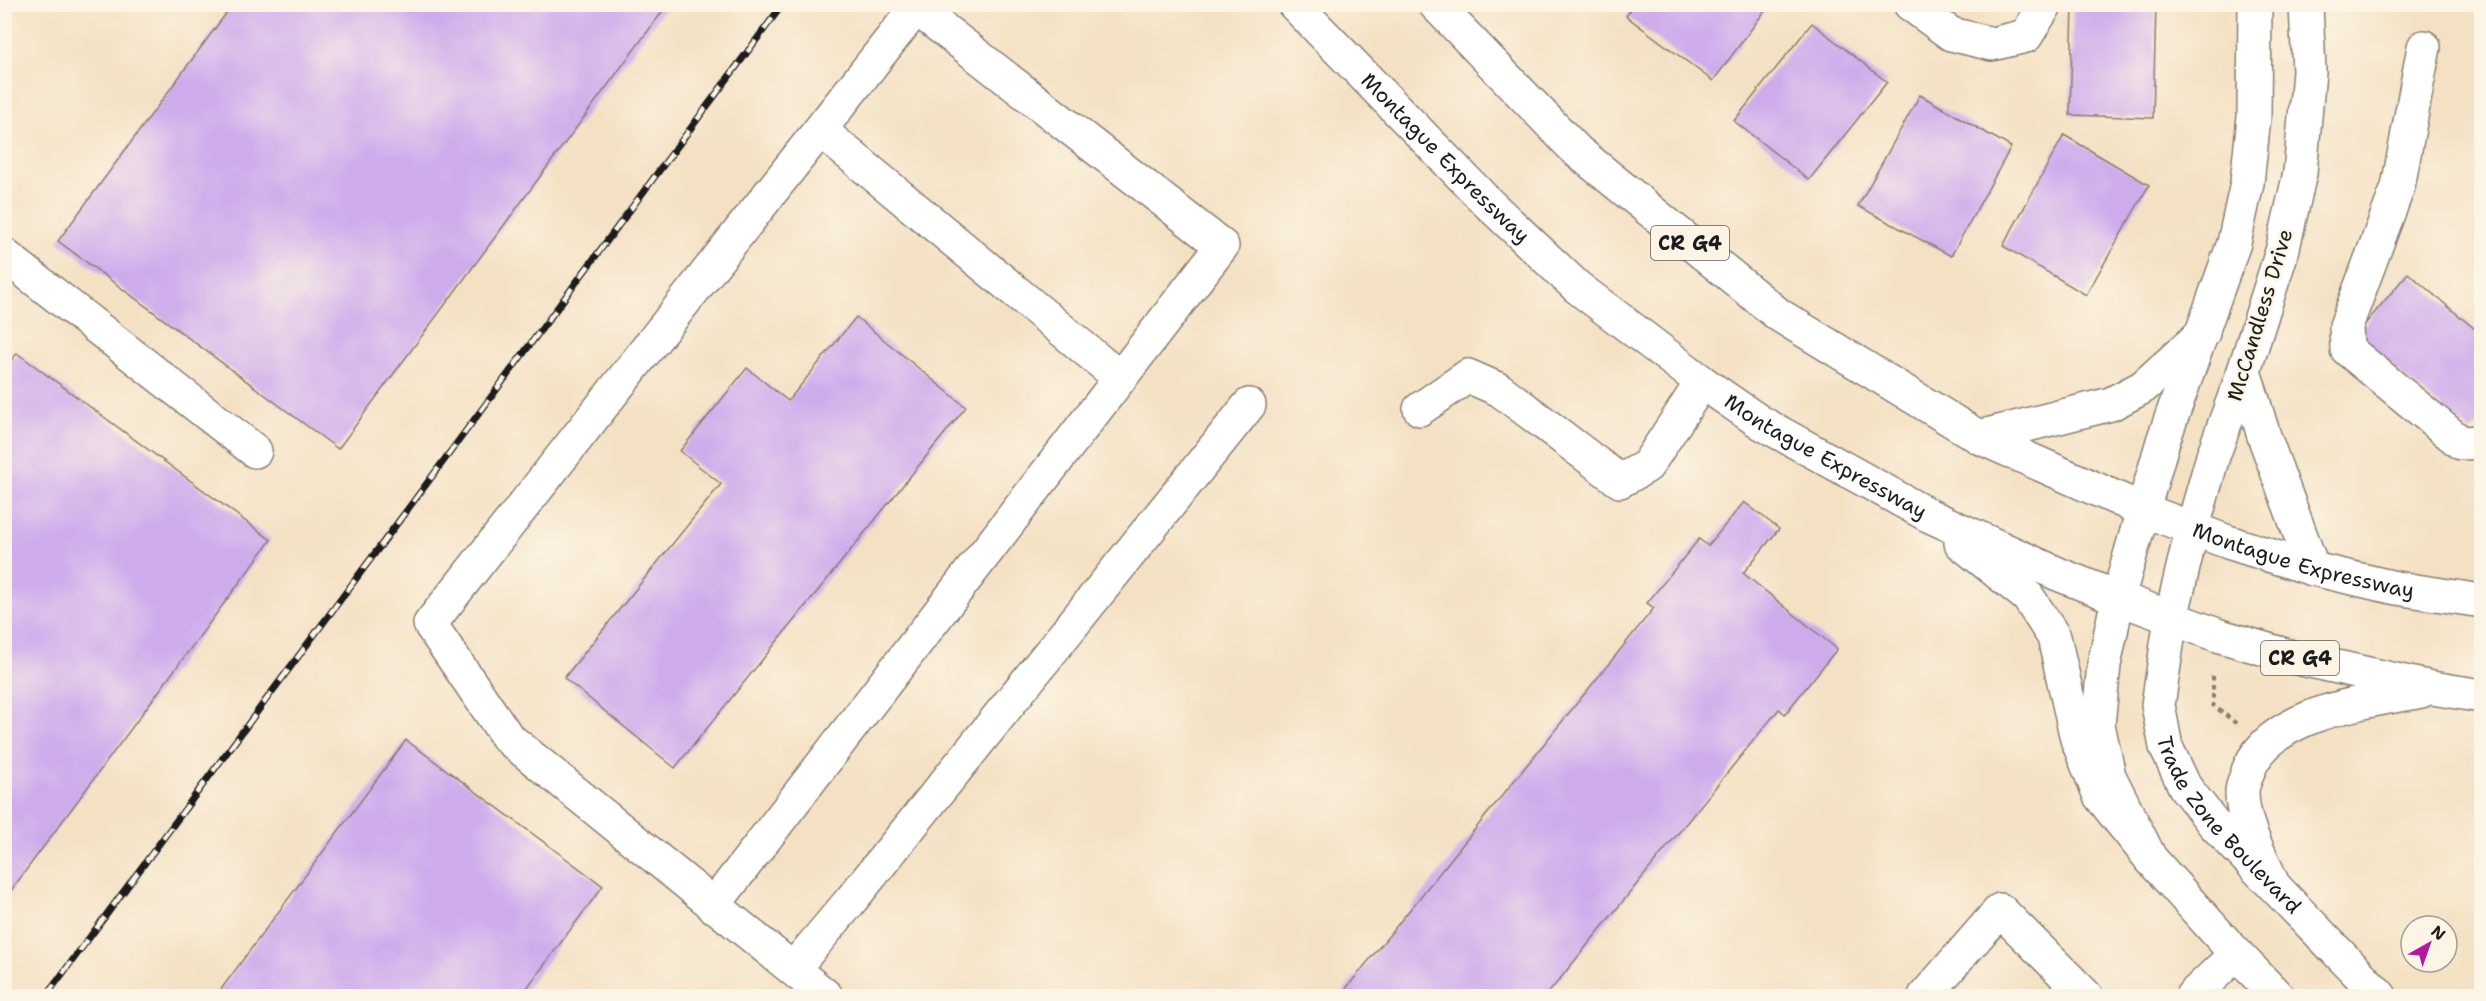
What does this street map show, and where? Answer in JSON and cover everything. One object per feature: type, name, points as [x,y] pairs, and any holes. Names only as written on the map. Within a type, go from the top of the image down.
[{"type":"main road","name":"Montague Expressway","points":[[1294,4],[1488,203],[1577,287],[1702,382],[1760,422],[1928,515],[2058,574],[2170,618],[2217,635],[2292,657],[2432,688],[2481,696]]},
{"type":"main road","name":"Montague Expressway","points":[[1435,4],[1577,151],[1770,308],[1979,437],[2192,530],[2313,569],[2396,588],[2481,601]]},
{"type":"main road","points":[[1910,4],[1951,34],[1992,44],[2026,36],[2046,4]]},
{"type":"main road","points":[[2150,858],[2109,776],[2098,725],[2104,665],[2118,598],[2163,441],[2234,243],[2247,183],[2254,117],[2255,4]]},
{"type":"main road","name":"McCandless Drive","points":[[2170,618],[2213,456],[2244,370],[2283,248],[2300,173],[2309,72],[2306,4]]},
{"type":"main road","points":[[713,906],[1222,246],[916,8],[430,624],[508,738],[713,906],[826,996]]},
{"type":"main road","points":[[2424,47],[2398,187],[2346,326],[2347,350],[2461,443],[2481,442]]},
{"type":"main road","points":[[819,130],[1120,378]]},
{"type":"main road","points":[[4,255],[255,452]]},
{"type":"main road","points":[[1979,437],[2111,404],[2143,387],[2203,333]]},
{"type":"main road","points":[[2244,370],[2264,436],[2313,569]]},
{"type":"main road","points":[[1420,410],[1468,376],[1500,390],[1620,481],[1647,466],[1702,382]]},
{"type":"main road","points":[[793,969],[852,899],[1249,405]]},
{"type":"main road","points":[[1928,515],[2028,597],[2054,637],[2077,739],[2100,796],[2150,858],[2277,996]]},
{"type":"main road","name":"Trade Zone Boulevard","points":[[2170,618],[2158,705],[2166,747],[2185,787],[2214,824],[2380,996]]},
{"type":"main road","points":[[2272,882],[2245,817],[2242,790],[2250,764],[2264,746],[2290,727],[2314,715],[2432,688]]},
{"type":"main road","points":[[1925,996],[2000,910],[2086,996]]},
{"type":"main road","points":[[2192,996],[2236,954]]},
{"type":"path","points":[[2213,676],[2213,705],[2244,728]]},
{"type":"building","points":[[233,4],[668,4],[338,449],[58,241]]},
{"type":"building","points":[[1635,4],[1770,4],[1713,81],[1626,16]]},
{"type":"building","points":[[2073,5],[2156,5],[2153,118],[2070,115]]},
{"type":"building","points":[[1812,23],[1887,82],[1809,180],[1734,121]]},
{"type":"building","points":[[1920,95],[2011,147],[1951,256],[1858,206]]},
{"type":"building","points":[[2064,135],[2149,185],[2086,295],[2003,246]]},
{"type":"building","points":[[2408,273],[2482,335],[2482,419],[2471,432],[2355,336]]},
{"type":"building","points":[[856,317],[966,407],[675,768],[564,678],[721,484],[680,451],[747,368],[788,401]]},
{"type":"building","points":[[17,353],[271,540],[4,900],[4,370]]},
{"type":"building","points":[[1744,502],[1779,529],[1743,573],[1837,649],[1785,714],[1779,709],[1546,996],[1340,996],[1654,608],[1647,603],[1699,539],[1708,546]]},
{"type":"building","points":[[406,740],[603,886],[521,996],[216,996]]},
{"type":"railway","points":[[46,996],[783,4]]}]
